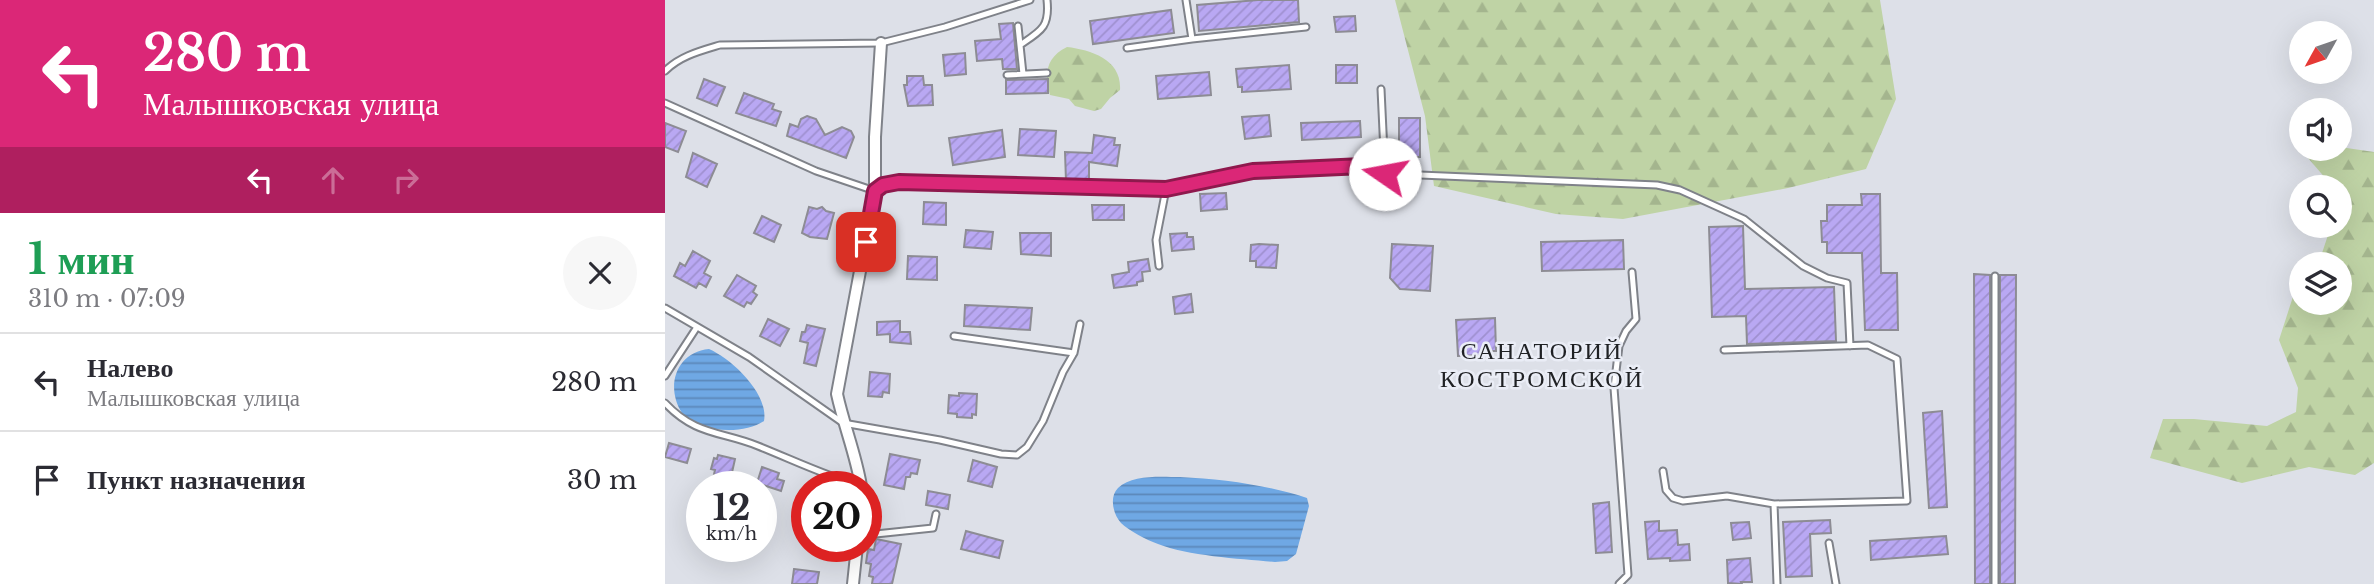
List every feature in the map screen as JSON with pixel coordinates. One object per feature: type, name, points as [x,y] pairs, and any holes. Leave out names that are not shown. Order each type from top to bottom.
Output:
[{"type":"street","points":[[859,471],[843,423],[837,394],[875,191],[875,137],[881,43]]},
{"type":"street","points":[[853,584],[855,562]]},
{"type":"lane","points":[[665,71],[695,52],[720,45],[881,43],[945,27],[1030,0]]},
{"type":"lane","points":[[1020,46],[1045,26],[1049,17],[1047,0]]},
{"type":"lane","points":[[1186,0],[1192,38]]},
{"type":"lane","points":[[1019,26],[1023,74]]},
{"type":"lane","points":[[1127,48],[1192,38],[1306,27]]},
{"type":"lane","points":[[1007,75],[1047,73]]},
{"type":"lane","points":[[1381,89],[1385,174]]},
{"type":"lane","points":[[665,103],[816,172],[875,191],[883,185],[899,182],[1166,189],[1253,171],[1363,166],[1373,173],[1385,174],[1645,184],[1680,190],[1744,219],[1803,266],[1827,278],[1847,283],[1850,346]]},
{"type":"lane","points":[[1159,266],[1156,240],[1166,189]]},
{"type":"lane","points":[[1619,584],[1628,575],[1614,388],[1619,346],[1636,319],[1632,272]]},
{"type":"lane","points":[[1995,276],[1995,584]]},
{"type":"lane","points":[[665,308],[749,358],[843,423],[1017,455],[1027,447],[1043,421],[1062,372],[1074,353],[1080,324]]},
{"type":"lane","points":[[665,376],[697,327]]},
{"type":"lane","points":[[954,336],[1074,353]]},
{"type":"lane","points":[[1663,471],[1665,491],[1673,498],[1683,501],[1727,496],[1774,504],[1907,501],[1897,359],[1868,345],[1724,350]]},
{"type":"lane","points":[[665,403],[686,422],[720,436],[754,444],[823,471]]},
{"type":"lane","points":[[1774,504],[1777,584]]},
{"type":"lane","points":[[882,533],[933,528],[936,514]]},
{"type":"lane","points":[[1829,542],[1836,584]]},
{"type":"green space","points":[[1395,0],[1880,0],[1896,99],[1866,169],[1788,188],[1623,219],[1556,214],[1434,186],[1425,116]]},
{"type":"green space","points":[[1067,47],[1104,58],[1116,71],[1120,90],[1101,109],[1094,111],[1075,106],[1069,99],[1050,95],[1048,67],[1055,56]]},
{"type":"green space","points":[[2352,149],[2374,152],[2374,463],[2355,475],[2309,467],[2242,483],[2150,458],[2163,419],[2267,426],[2296,412],[2298,388],[2279,340],[2289,309],[2289,315],[2352,315],[2352,252],[2322,252],[2327,238],[2352,238],[2352,175],[2323,175],[2311,161],[2352,161]]},
{"type":"water","points":[[709,349],[738,369],[755,389],[761,400],[764,421],[745,428],[721,430],[699,425],[682,413],[674,392],[677,372],[688,357]]},
{"type":"water","points":[[1147,477],[1245,483],[1307,498],[1309,506],[1296,554],[1287,561],[1275,562],[1184,551],[1144,538],[1118,519],[1113,505],[1118,488],[1131,480]]},
{"type":"building","points":[[1298,0],[1299,22],[1199,31],[1197,5]]},
{"type":"building","points":[[1171,10],[1174,33],[1093,44],[1090,21]]},
{"type":"building","points":[[1355,16],[1356,31],[1336,32],[1334,17]]},
{"type":"building","points":[[1013,23],[1017,69],[1003,69],[1002,59],[977,61],[975,41],[1001,39],[999,24]]},
{"type":"building","points":[[965,53],[966,74],[945,76],[943,55]]},
{"type":"building","points":[[1289,65],[1291,89],[1242,92],[1242,87],[1238,87],[1236,69]]},
{"type":"building","points":[[1336,65],[1357,65],[1357,83],[1336,83]]},
{"type":"building","points":[[1209,72],[1211,95],[1158,99],[1156,76]]},
{"type":"building","points":[[907,76],[923,76],[924,85],[932,85],[933,105],[908,106],[904,85],[907,85]]},
{"type":"building","points":[[704,79],[725,87],[717,106],[697,98]]},
{"type":"building","points":[[1048,79],[1048,93],[1006,94],[1006,80]]},
{"type":"building","points":[[744,93],[774,104],[772,109],[781,112],[776,126],[736,113]]},
{"type":"building","points":[[1269,115],[1271,136],[1245,139],[1242,117]]},
{"type":"building","points":[[807,116],[816,119],[825,135],[842,127],[851,131],[854,137],[846,158],[787,136],[790,124],[798,127],[801,119]]},
{"type":"building","points":[[1399,118],[1420,118],[1420,157],[1399,157]]},
{"type":"building","points":[[1360,121],[1361,137],[1302,140],[1301,123]]},
{"type":"building","points":[[665,123],[686,131],[678,152],[665,147]]},
{"type":"building","points":[[1020,129],[1056,131],[1054,157],[1018,155]]},
{"type":"building","points":[[1002,130],[1005,157],[953,165],[949,138]]},
{"type":"building","points":[[1094,135],[1115,138],[1114,145],[1120,145],[1117,166],[1089,162],[1089,182],[1066,181],[1065,152],[1092,153]]},
{"type":"building","points":[[693,153],[717,164],[707,187],[686,177]]},
{"type":"building","points":[[1226,193],[1227,209],[1201,211],[1200,194]]},
{"type":"building","points":[[1861,194],[1880,194],[1881,273],[1897,273],[1898,330],[1865,330],[1862,253],[1827,253],[1827,242],[1822,242],[1821,221],[1827,221],[1827,205],[1862,205]]},
{"type":"building","points":[[924,202],[946,203],[946,225],[923,224]]},
{"type":"building","points":[[1092,205],[1124,205],[1124,220],[1093,220]]},
{"type":"building","points":[[809,207],[822,207],[834,213],[827,239],[802,233]]},
{"type":"building","points":[[762,216],[781,225],[774,242],[754,233]]},
{"type":"building","points":[[1743,226],[1745,289],[1834,287],[1836,341],[1747,344],[1746,316],[1712,317],[1709,227]]},
{"type":"building","points":[[966,230],[993,232],[991,249],[964,247]]},
{"type":"building","points":[[1020,233],[1051,233],[1051,256],[1021,254]]},
{"type":"building","points":[[1187,233],[1187,237],[1193,237],[1194,249],[1172,251],[1170,234]]},
{"type":"building","points":[[1623,240],[1624,269],[1542,271],[1541,242]]},
{"type":"building","points":[[1392,244],[1433,246],[1430,291],[1400,289],[1390,278]]},
{"type":"building","points":[[1251,245],[1278,245],[1276,268],[1256,267],[1256,261],[1250,261]]},
{"type":"building","points":[[693,251],[710,261],[704,273],[711,277],[706,287],[699,283],[696,288],[674,276],[680,263],[685,266]]},
{"type":"building","points":[[908,256],[937,257],[937,280],[907,279]]},
{"type":"building","points":[[1148,259],[1150,271],[1142,272],[1143,281],[1137,282],[1137,285],[1114,288],[1112,275],[1129,272],[1128,262]]},
{"type":"building","points":[[1974,274],[1990,275],[1990,584],[1975,584]]},
{"type":"building","points":[[737,275],[756,286],[753,292],[757,295],[751,304],[747,302],[744,307],[724,296]]},
{"type":"building","points":[[2000,275],[2016,275],[2015,584],[2000,584]]},
{"type":"building","points":[[1191,294],[1193,312],[1175,314],[1173,297]]},
{"type":"building","points":[[965,305],[1032,308],[1030,330],[964,326]]},
{"type":"building","points":[[1495,318],[1496,351],[1483,351],[1483,355],[1458,356],[1456,320]]},
{"type":"building","points":[[768,319],[789,329],[780,346],[760,336]]},
{"type":"building","points":[[900,321],[900,332],[910,332],[911,344],[890,342],[890,334],[877,335],[877,322]]},
{"type":"building","points":[[807,325],[825,329],[816,366],[804,363],[808,343],[800,341]]},
{"type":"building","points":[[870,372],[890,374],[889,393],[883,392],[882,397],[868,396]]},
{"type":"building","points":[[959,393],[977,394],[976,415],[972,414],[972,418],[948,413],[949,395],[959,396]]},
{"type":"building","points":[[1942,411],[1947,507],[1929,508],[1923,413]]},
{"type":"building","points":[[669,443],[691,449],[687,463],[665,457]]},
{"type":"building","points":[[890,454],[920,460],[917,474],[911,473],[910,477],[906,477],[904,489],[884,485]]},
{"type":"building","points":[[718,455],[735,459],[732,471],[711,469],[714,458],[717,459]]},
{"type":"building","points":[[973,460],[997,467],[992,487],[968,481]]},
{"type":"building","points":[[777,479],[784,481],[781,491],[777,490]]},
{"type":"building","points":[[928,491],[950,495],[948,509],[926,505]]},
{"type":"building","points":[[1609,502],[1612,552],[1596,553],[1593,504]]},
{"type":"building","points":[[1830,520],[1831,533],[1810,534],[1812,576],[1786,577],[1783,522]]},
{"type":"building","points":[[1659,521],[1659,531],[1677,530],[1678,545],[1689,544],[1690,560],[1648,559],[1645,522]]},
{"type":"building","points":[[1749,522],[1751,538],[1733,540],[1731,523]]},
{"type":"building","points":[[966,531],[1003,541],[999,558],[961,549]]},
{"type":"building","points":[[1946,536],[1948,554],[1871,560],[1870,541]]},
{"type":"building","points":[[882,540],[901,544],[892,584],[872,584],[873,577],[869,576],[871,564],[866,563],[882,562]]},
{"type":"building","points":[[1750,558],[1752,582],[1728,583],[1727,560]]},
{"type":"building","points":[[794,569],[819,572],[817,584],[792,584]]},
{"type":"district","name":"САНАТОРИЙ КОСТРОМСКОЙ","points":[[1542,365]]},
{"type":"route","points":[[866,242],[875,191],[883,185],[899,182],[1166,189],[1253,171],[1363,166],[1373,173],[1385,174]]}]
